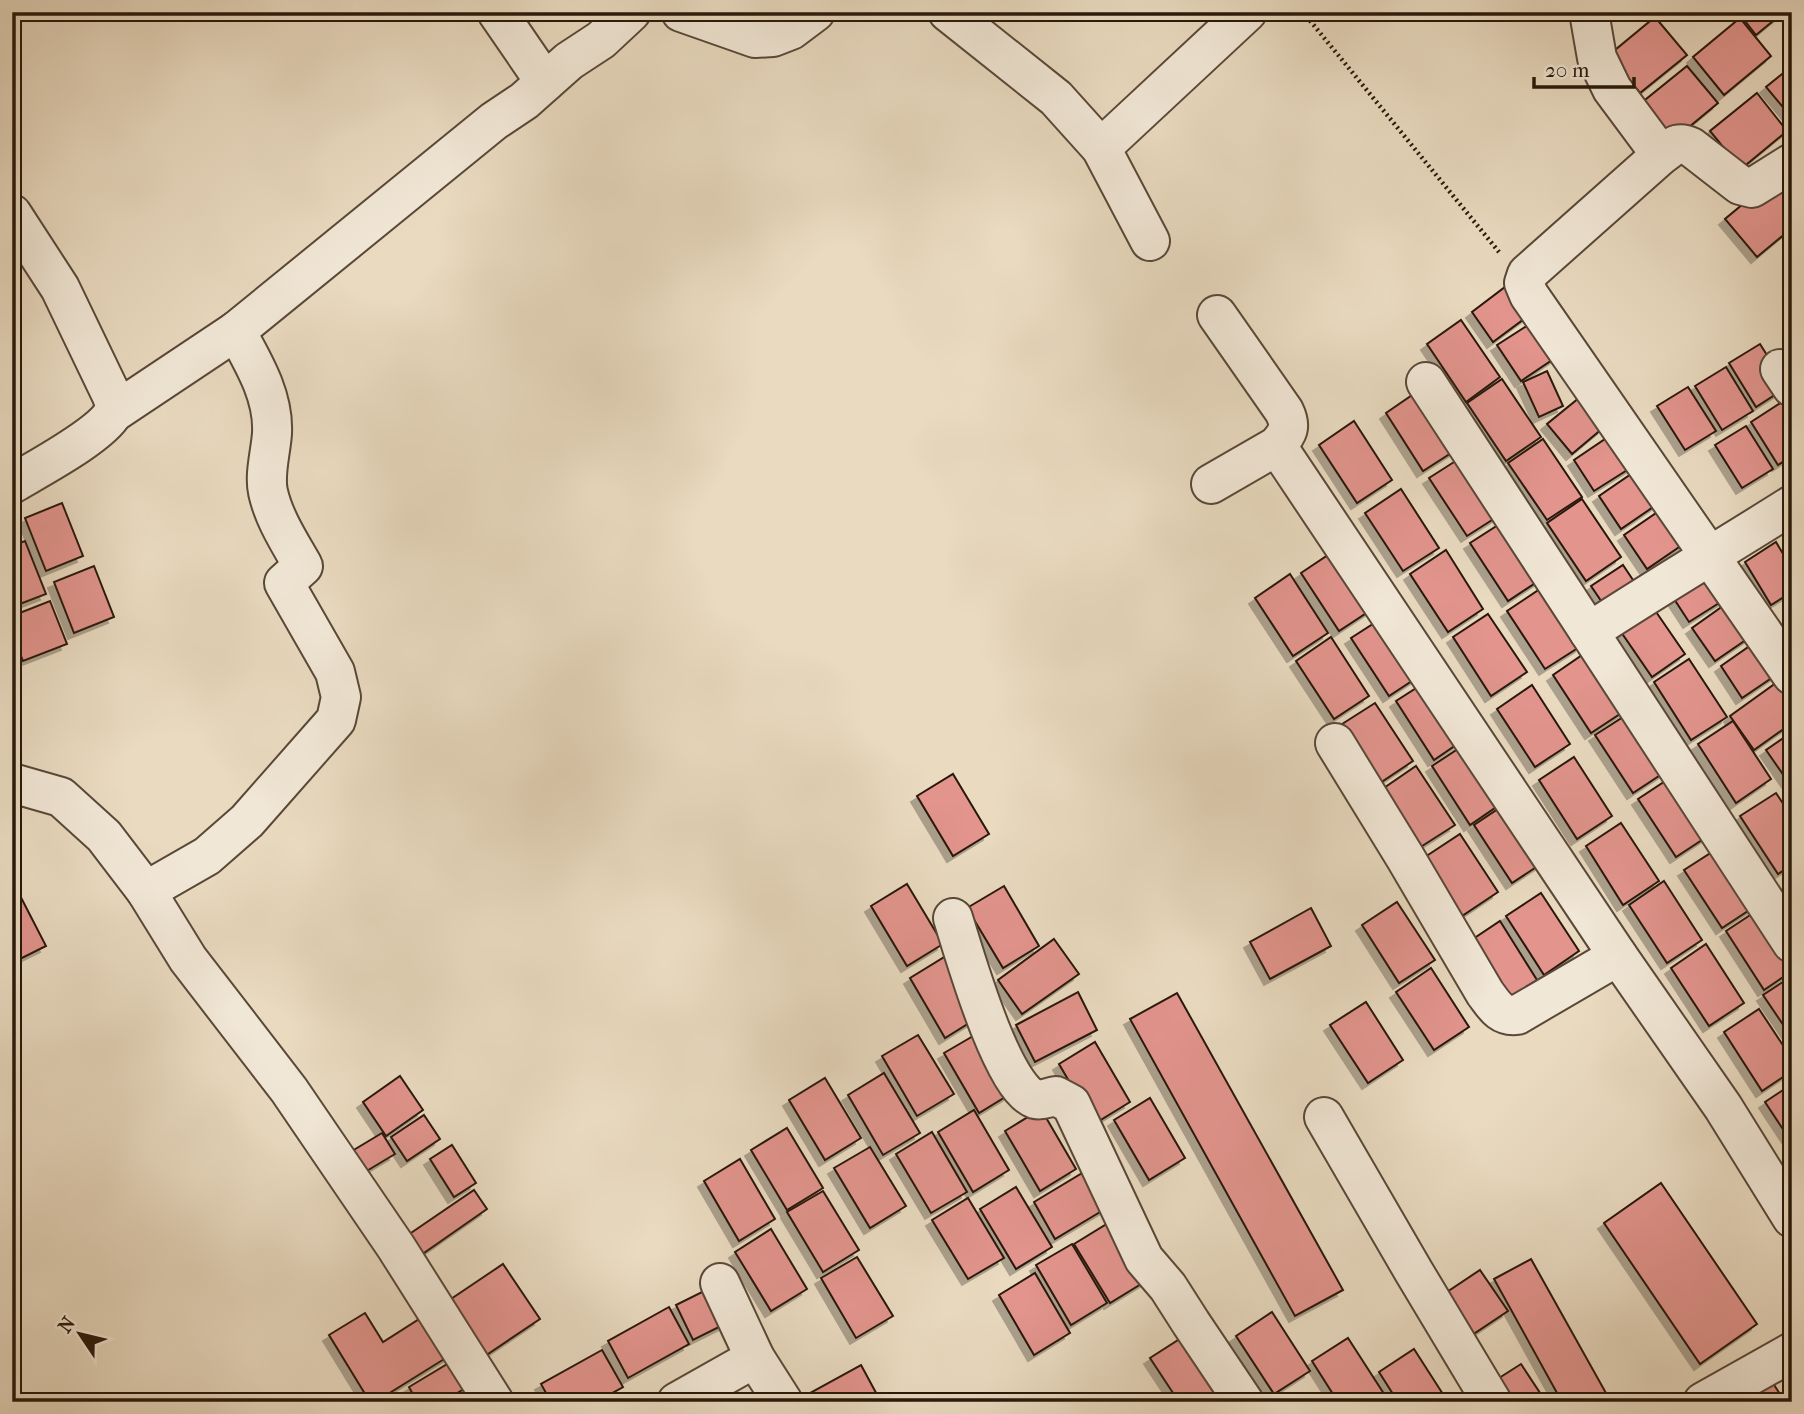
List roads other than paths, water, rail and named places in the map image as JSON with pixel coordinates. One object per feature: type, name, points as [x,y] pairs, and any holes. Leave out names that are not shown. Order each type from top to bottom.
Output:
[{"type":"street","points":[[497,12],[545,82]]},
{"type":"street","points":[[113,413],[236,331],[484,129],[524,101],[569,61],[601,40],[631,12]]},
{"type":"street","points":[[681,12],[755,38],[773,37],[791,30],[815,12]]},
{"type":"street","points":[[948,12],[1056,99],[1101,148],[1150,241]]},
{"type":"street","points":[[1101,148],[1247,12]]},
{"type":"street","points":[[1589,12],[1597,58],[1612,89],[1661,155]]},
{"type":"street","points":[[1792,163],[1752,188],[1740,185],[1691,147],[1678,143],[1527,274],[1524,282],[1529,295],[1792,676]]},
{"type":"street","points":[[12,214],[60,288],[115,404],[110,418],[91,435],[12,484]]},
{"type":"street","points":[[1211,484],[1277,446],[1288,429],[1289,421],[1217,315]]},
{"type":"street","points":[[146,891],[206,856],[247,821],[336,720],[341,697],[335,672],[284,583],[303,566],[278,519],[268,491],[272,430],[268,398],[258,370],[236,331]]},
{"type":"street","points":[[1426,382],[1792,943]]},
{"type":"street","points":[[1277,446],[1618,956],[1723,1107],[1792,1218]]},
{"type":"street","points":[[1589,632],[1792,505]]},
{"type":"street","points":[[1335,743],[1485,993],[1500,1012],[1517,1015],[1618,956]]},
{"type":"street","points":[[12,783],[61,797],[104,836],[146,891],[188,959],[289,1090],[396,1247],[494,1402]]},
{"type":"street","points":[[953,918],[995,1042],[1013,1078],[1023,1091],[1034,1098],[1056,1096],[1071,1104],[1144,1259],[1168,1287],[1244,1402]]},
{"type":"street","points":[[1324,1117],[1492,1402]]},
{"type":"street","points":[[720,1283],[755,1358],[783,1402]]},
{"type":"street","points":[[1703,1402],[1792,1352]]},
{"type":"street","points":[[677,1402],[755,1358]]}]
